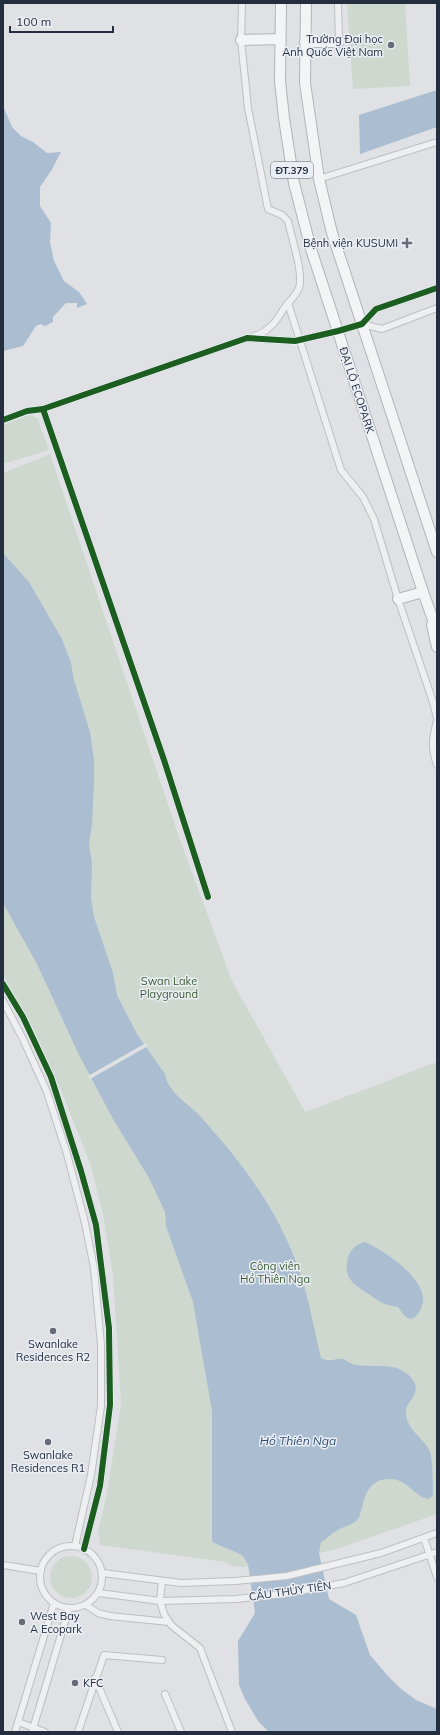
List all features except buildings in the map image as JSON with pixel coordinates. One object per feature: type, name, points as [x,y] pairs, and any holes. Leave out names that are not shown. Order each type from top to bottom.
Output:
[{"type":"highway","name":"ĐẠI LỘ ECOPARK","points":[[281,3],[279,39],[280,81],[294,183],[311,249],[429,612],[437,631]]},
{"type":"highway","name":"ĐT.379","points":[[306,3],[305,83],[319,179],[332,233],[437,552]]},
{"type":"highway","points":[[241,40],[279,39]]},
{"type":"highway","points":[[305,42],[339,42]]},
{"type":"highway","points":[[398,599],[423,592]]},
{"type":"highway","points":[[429,612],[437,647]]},
{"type":"street","points":[[3,420],[27,411],[43,409],[259,335],[269,329],[277,320],[299,287],[301,277],[288,221],[282,215],[268,209],[248,108],[241,40],[242,3]]},
{"type":"street","points":[[338,3],[339,42]]},
{"type":"street","points":[[319,179],[437,142]]},
{"type":"street","points":[[362,324],[376,309],[437,288]]},
{"type":"street","points":[[288,303],[341,470],[363,497],[374,519],[398,599],[433,702],[437,720],[432,740],[433,755],[437,766]]},
{"type":"street","points":[[247,338],[300,341],[362,324],[382,329],[437,308]]},
{"type":"street","points":[[43,409],[164,760],[208,897]]},
{"type":"street","points":[[3,984],[23,1017],[51,1077],[96,1225],[107,1313],[110,1405],[100,1486],[84,1549]]},
{"type":"street","points":[[3,1001],[44,1083],[64,1140],[85,1223],[94,1268],[101,1345],[101,1406],[91,1475],[75,1546]]},
{"type":"street","points":[[49,1098],[57,1096]]},
{"type":"street","points":[[98,1314],[107,1313]]},
{"type":"street","points":[[96,1441],[105,1442]]},
{"type":"street","name":"CẦU THỦY TIÊN","points":[[103,1573],[181,1582],[235,1581],[287,1576],[381,1553],[437,1533]]},
{"type":"street","points":[[424,1538],[437,1577]]},
{"type":"street","points":[[75,1546],[84,1549],[93,1554],[103,1573],[103,1583],[99,1593],[86,1605],[73,1609],[54,1603],[46,1596],[41,1587],[41,1571],[47,1557],[55,1550],[65,1547],[75,1546]]},
{"type":"street","name":"CẦU THỦY TIÊN","points":[[99,1593],[160,1601],[236,1599],[283,1594],[344,1583],[437,1552]]},
{"type":"street","points":[[3,1565],[41,1571]]},
{"type":"street","points":[[162,1581],[160,1601],[169,1622],[184,1637],[200,1648],[232,1732]]},
{"type":"street","points":[[16,1732],[54,1603]]},
{"type":"street","points":[[86,1605],[98,1613],[110,1616],[169,1622]]},
{"type":"street","points":[[32,1730],[69,1608]]},
{"type":"street","points":[[78,1732],[104,1655],[162,1660]]},
{"type":"street","points":[[95,1678],[118,1732]]},
{"type":"street","points":[[165,1694],[180,1732]]},
{"type":"street","points":[[18,1722],[32,1730],[45,1732]]},
{"type":"green space","points":[[347,3],[405,3],[410,86],[353,89]]},
{"type":"green space","points":[[30,415],[37,418],[49,450],[3,464],[3,425]]},
{"type":"green space","name":"Công viên Hồ Thiên Nga","points":[[50,454],[180,840],[232,981],[305,1112],[437,1062],[437,1514],[334,1550],[242,1567],[232,1566],[226,1562],[100,1545],[98,1531],[107,1493],[121,1404],[113,1275],[103,1214],[90,1163],[58,1083],[35,1033],[3,975],[3,473]]},
{"type":"green space","points":[[71,1556],[86,1562],[92,1577],[86,1592],[71,1598],[56,1592],[50,1577],[56,1562]]},
{"type":"water","points":[[437,90],[437,127],[360,154],[359,115]]},
{"type":"water","points":[[3,106],[12,127],[21,136],[33,142],[47,153],[61,152],[51,171],[40,187],[40,206],[51,223],[50,242],[54,261],[64,281],[79,292],[87,304],[77,308],[77,303],[66,303],[53,317],[53,322],[45,326],[41,324],[36,326],[23,346],[3,351]]},
{"type":"water","name":"Hồ Thiên Nga","points":[[3,553],[29,582],[62,639],[71,663],[74,680],[90,732],[94,759],[92,825],[89,843],[92,863],[91,898],[94,917],[113,973],[117,995],[137,1034],[165,1074],[170,1087],[201,1117],[221,1140],[256,1185],[276,1218],[292,1252],[303,1281],[321,1358],[330,1360],[344,1359],[349,1363],[362,1366],[393,1367],[406,1373],[415,1383],[415,1391],[407,1406],[406,1414],[409,1425],[428,1447],[430,1452],[433,1495],[429,1499],[424,1498],[397,1480],[385,1479],[375,1483],[365,1496],[360,1515],[357,1520],[336,1531],[321,1542],[319,1553],[329,1599],[356,1615],[370,1655],[387,1675],[400,1688],[416,1700],[437,1709],[437,1732],[269,1732],[258,1721],[245,1699],[239,1685],[238,1641],[255,1613],[248,1564],[242,1555],[212,1542],[212,1411],[193,1302],[166,1226],[165,1212],[149,1178],[113,1119],[79,1055],[37,964],[3,903]]},
{"type":"water","points":[[365,1242],[381,1250],[412,1275],[421,1290],[423,1298],[420,1310],[413,1318],[409,1319],[406,1317],[398,1307],[378,1301],[357,1287],[350,1280],[347,1265],[350,1252],[354,1247]]},
{"type":"pier","points":[[146,1043],[148,1046],[90,1079],[88,1076]]},
{"type":"cycle path","points":[[3,420],[27,411],[43,409],[247,338],[295,341],[362,324],[376,309],[437,288]]},
{"type":"cycle path","points":[[43,409],[164,760],[208,897]]},
{"type":"cycle path","points":[[3,984],[23,1017],[51,1077],[81,1171],[96,1225],[109,1328],[110,1405],[100,1486],[84,1549]]},
{"type":"place","name":"Trường Đại học Anh Quốc Việt Nam","points":[[391,45]]},
{"type":"place","name":"Bệnh viện KUSUMI","points":[[407,243]]},
{"type":"place","name":"Swanlake Residences R2","points":[[53,1331]]},
{"type":"place","name":"Swanlake Residences R1","points":[[48,1442]]},
{"type":"place","name":"West Bay A Ecopark","points":[[22,1622]]},
{"type":"place","name":"KFC","points":[[75,1683]]},
{"type":"park label","name":"Swan Lake Playground","points":[[169,987]]}]
